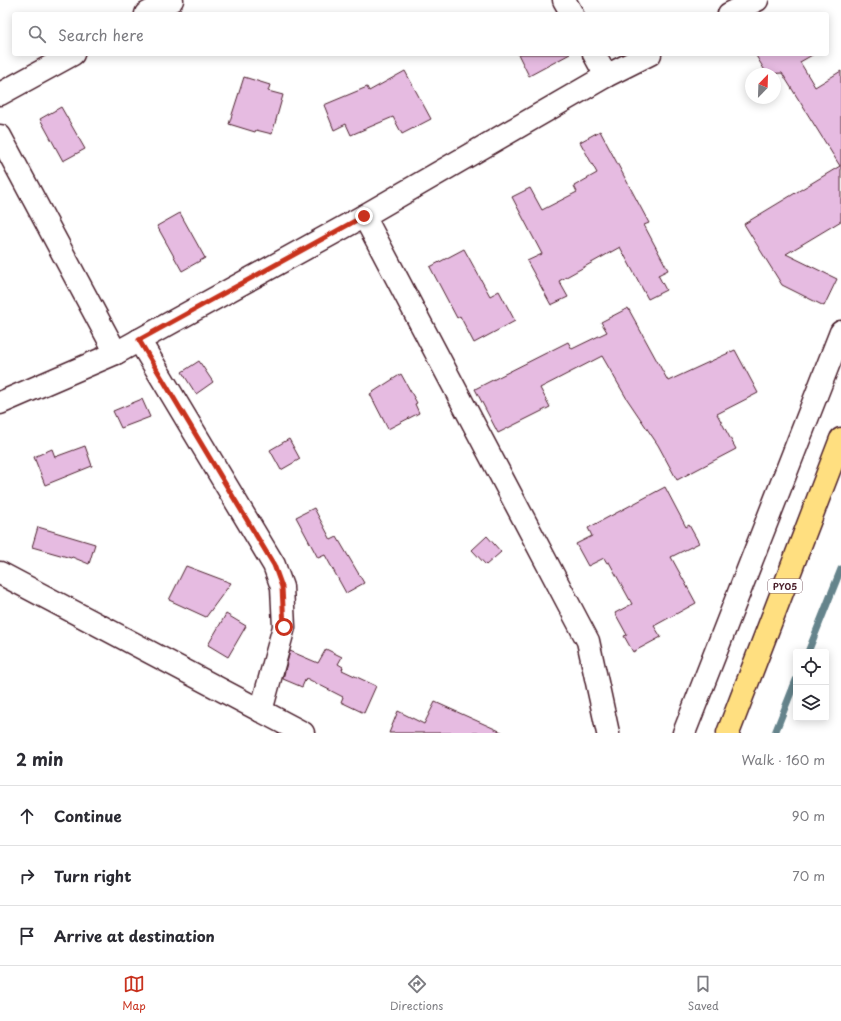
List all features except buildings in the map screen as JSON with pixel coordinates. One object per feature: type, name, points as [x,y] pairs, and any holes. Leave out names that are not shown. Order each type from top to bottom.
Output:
[{"type":"highway","name":"PY05","points":[[728,733],[841,439]]},
{"type":"street","points":[[150,12],[172,0]]},
{"type":"street","points":[[564,0],[571,12]]},
{"type":"street","points":[[733,12],[757,0]]},
{"type":"street","points":[[0,94],[69,56]]},
{"type":"street","points":[[595,56],[606,76]]},
{"type":"street","points":[[0,403],[116,353],[364,216],[606,76],[646,56]]},
{"type":"street","points":[[0,136],[116,353]]},
{"type":"street","points":[[364,216],[588,641],[608,733]]},
{"type":"street","points":[[684,733],[841,332]]},
{"type":"street","points":[[139,340],[274,565],[282,587],[284,627],[261,711]]},
{"type":"street","points":[[0,573],[303,733]]},
{"type":"waterway","points":[[809,649],[841,569]]},
{"type":"waterway","points":[[775,733],[794,685]]},
{"type":"route","points":[[284,627],[282,587],[274,565],[139,340],[364,216]]}]
